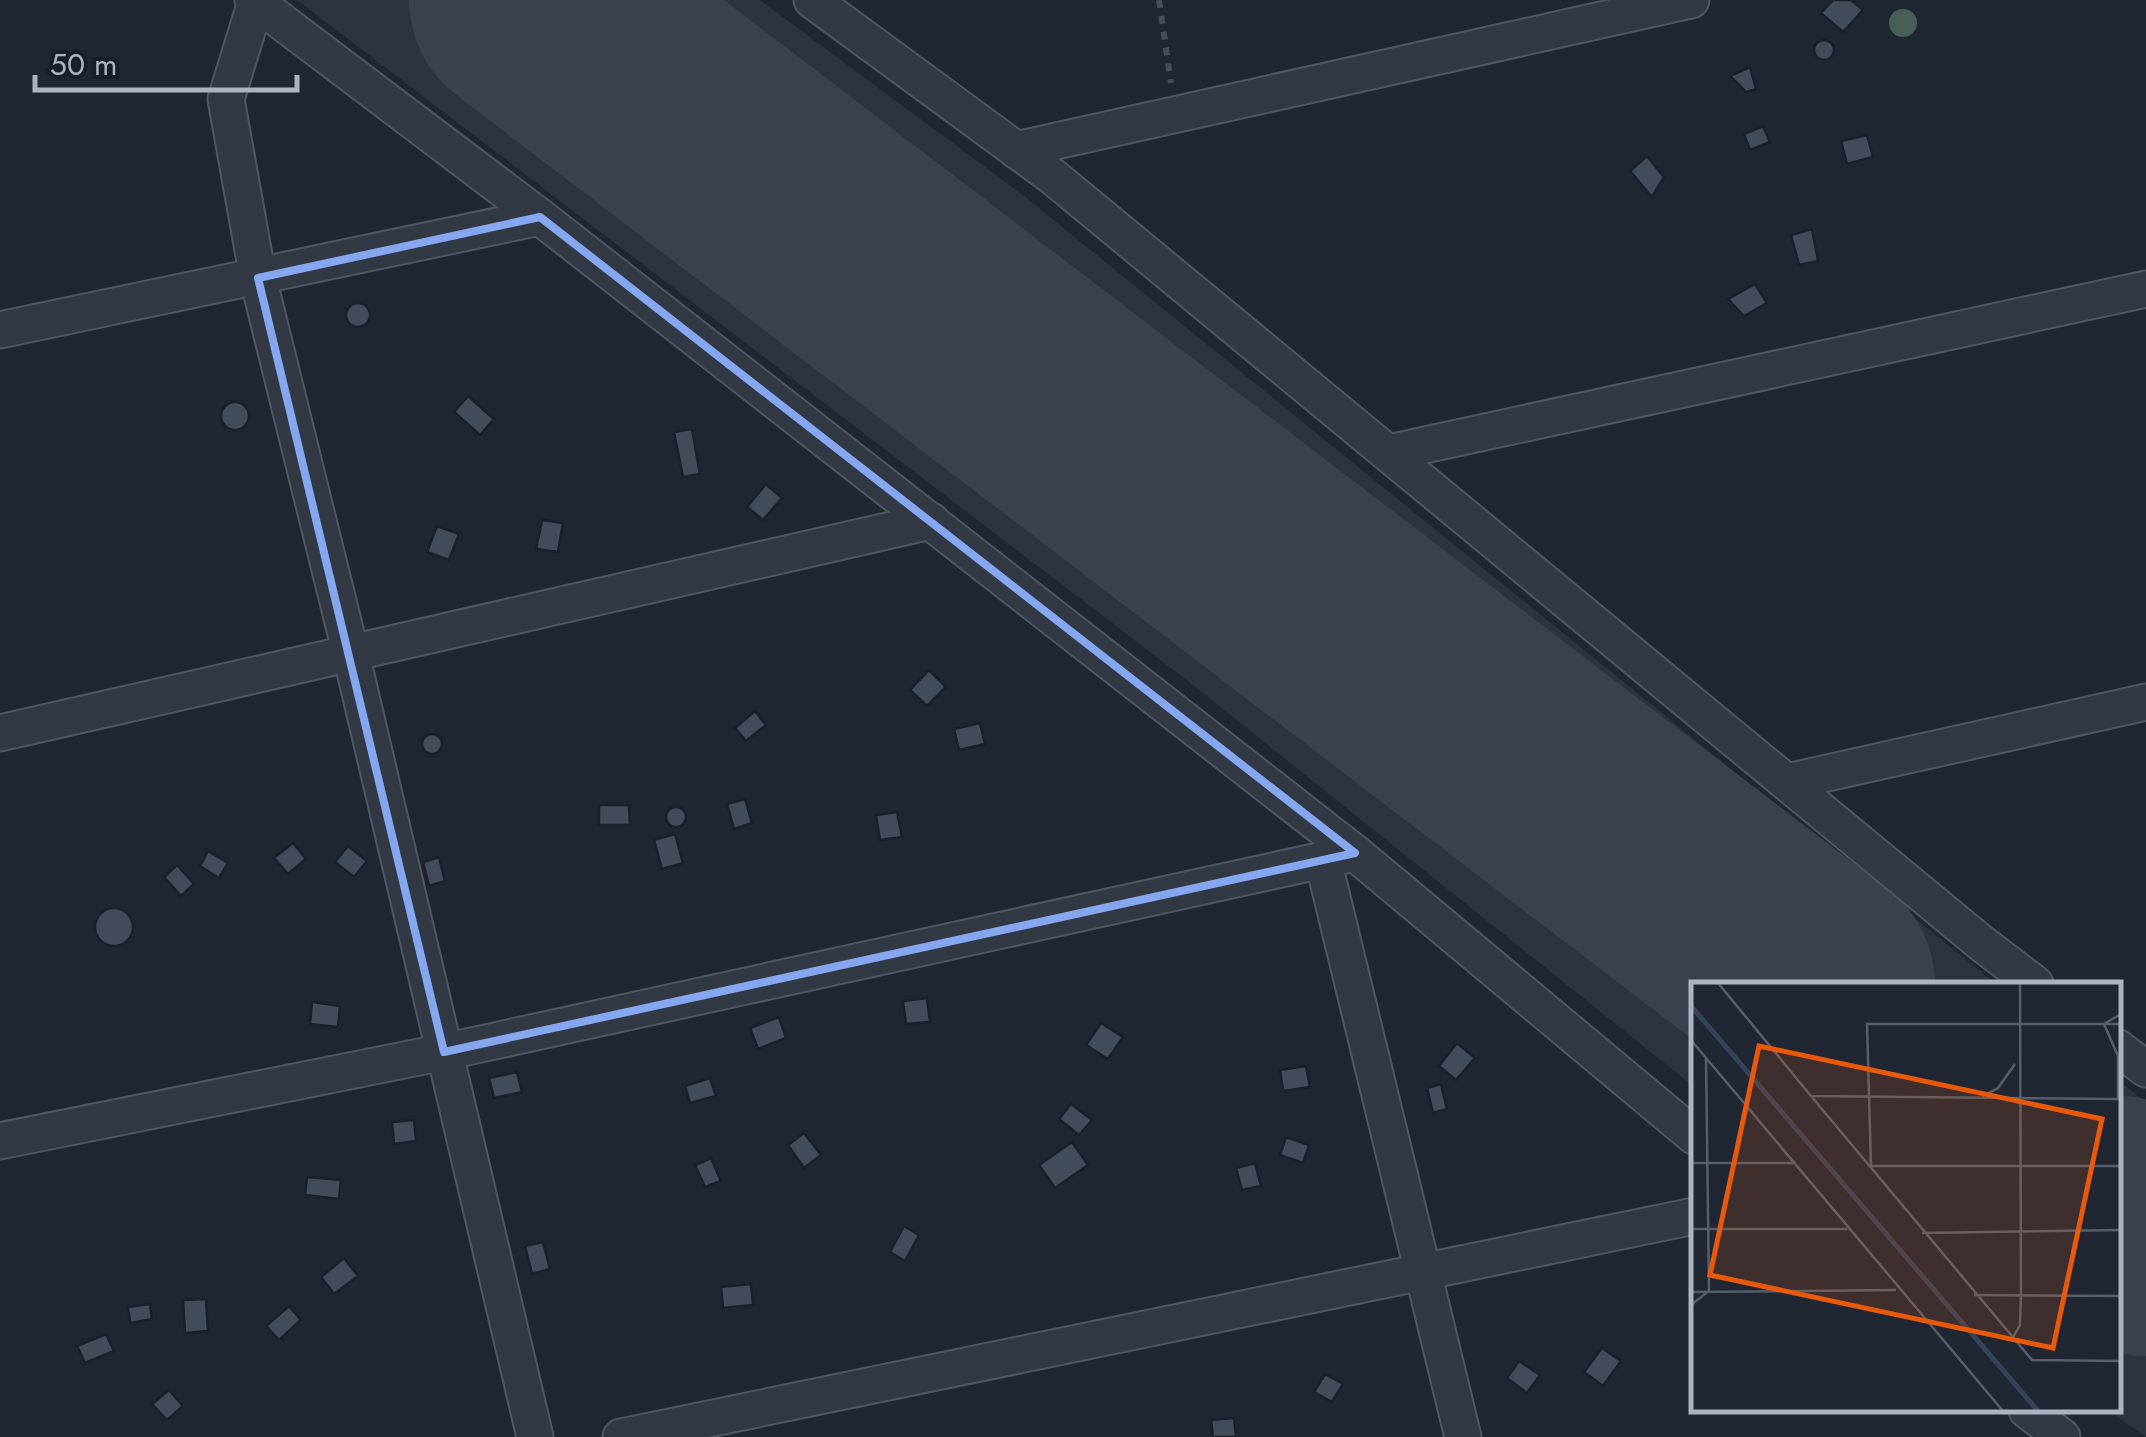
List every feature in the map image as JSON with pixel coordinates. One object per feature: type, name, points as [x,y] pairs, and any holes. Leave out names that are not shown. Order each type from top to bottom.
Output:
[{"type":"street","points":[[812,0],[1052,176],[2033,982]]},
{"type":"street","points":[[1016,150],[1691,0]]},
{"type":"street","points":[[535,1437],[352,654],[258,278],[226,99],[254,1],[540,217],[931,522],[1339,857],[1691,1134]]},
{"type":"street","points":[[0,330],[540,217]]},
{"type":"street","points":[[1388,454],[2146,289]]},
{"type":"street","points":[[0,734],[931,522]]},
{"type":"street","points":[[1787,782],[2146,702]]},
{"type":"street","points":[[0,1141],[444,1052],[1339,857]]},
{"type":"street","points":[[1339,857],[1422,1272],[1463,1437]]},
{"type":"street","points":[[2121,1050],[2146,1069]]},
{"type":"street","points":[[621,1437],[1691,1217]]},
{"type":"street","points":[[724,1437],[761,1408]]},
{"type":"street","points":[[2030,1412],[2062,1437]]},
{"type":"path","points":[[1159,0],[1175,114]]},
{"type":"highlighted area","points":[[540,217],[1355,853],[444,1052],[258,278]]},
{"type":"shaded area","points":[[297,0],[760,0],[1024,196],[1994,982],[1691,982],[1691,1084],[1188,681]]},
{"type":"shaded area","points":[[2121,1083],[2146,1102],[2146,1437],[2110,1412],[2121,1412]]},
{"type":"building","points":[[1833,0],[1851,0],[1863,10],[1843,32],[1821,13]]},
{"type":"building","points":[[1824,40],[1834,50],[1824,60],[1814,50]]},
{"type":"building","points":[[1750,67],[1756,89],[1746,92],[1730,76]]},
{"type":"building","points":[[1763,126],[1770,142],[1750,150],[1744,134]]},
{"type":"building","points":[[1867,135],[1873,157],[1847,164],[1841,141]]},
{"type":"building","points":[[1647,156],[1664,177],[1652,197],[1630,171]]},
{"type":"building","points":[[1812,229],[1818,261],[1799,265],[1791,235]]},
{"type":"building","points":[[1755,284],[1767,303],[1744,316],[1728,299]]},
{"type":"building","points":[[358,303],[370,315],[358,327],[346,315]]},
{"type":"building","points":[[468,396],[494,419],[480,435],[454,412]]},
{"type":"building","points":[[235,402],[245,406],[249,416],[245,426],[235,430],[225,426],[221,416],[225,406]]},
{"type":"building","points":[[692,429],[700,474],[683,477],[674,432]]},
{"type":"building","points":[[766,484],[782,498],[763,520],[747,507]]},
{"type":"building","points":[[542,520],[563,523],[558,552],[536,549]]},
{"type":"building","points":[[437,526],[459,534],[449,560],[427,552]]},
{"type":"building","points":[[929,670],[946,687],[927,706],[910,690]]},
{"type":"building","points":[[755,711],[766,725],[746,741],[735,728]]},
{"type":"building","points":[[980,723],[985,744],[959,750],[954,729]]},
{"type":"building","points":[[432,734],[442,744],[432,754],[422,744]]},
{"type":"building","points":[[745,799],[752,823],[734,829],[727,804]]},
{"type":"building","points":[[599,805],[629,805],[630,825],[599,825]]},
{"type":"building","points":[[676,807],[686,817],[676,827],[666,817]]},
{"type":"building","points":[[897,812],[902,837],[880,840],[876,815]]},
{"type":"building","points":[[675,834],[683,863],[662,869],[654,840]]},
{"type":"building","points":[[293,843],[306,859],[288,874],[274,858]]},
{"type":"building","points":[[348,846],[367,861],[354,877],[335,862]]},
{"type":"building","points":[[208,851],[228,863],[219,878],[200,866]]},
{"type":"building","points":[[439,857],[445,881],[429,886],[423,862]]},
{"type":"building","points":[[177,865],[194,884],[181,896],[164,877]]},
{"type":"building","points":[[114,908],[127,914],[133,927],[127,940],[114,946],[101,940],[95,927],[101,914]]},
{"type":"building","points":[[927,998],[930,1022],[906,1024],[903,1001]]},
{"type":"building","points":[[312,1002],[340,1006],[338,1027],[310,1024]]},
{"type":"building","points":[[779,1017],[786,1038],[758,1049],[750,1028]]},
{"type":"building","points":[[1101,1023],[1123,1037],[1108,1059],[1086,1045]]},
{"type":"building","points":[[1457,1043],[1475,1058],[1456,1080],[1439,1066]]},
{"type":"building","points":[[1306,1066],[1310,1087],[1283,1091],[1280,1070]]},
{"type":"building","points":[[517,1072],[522,1092],[494,1098],[489,1078]]},
{"type":"building","points":[[710,1078],[716,1096],[690,1103],[685,1086]]},
{"type":"building","points":[[1441,1084],[1447,1109],[1433,1113],[1427,1088]]},
{"type":"building","points":[[1071,1104],[1092,1120],[1079,1135],[1059,1119]]},
{"type":"building","points":[[414,1120],[416,1141],[394,1144],[392,1122]]},
{"type":"building","points":[[804,1133],[821,1155],[804,1168],[788,1145]]},
{"type":"building","points":[[1286,1137],[1309,1145],[1303,1163],[1280,1155]]},
{"type":"building","points":[[1072,1142],[1088,1165],[1055,1188],[1039,1165]]},
{"type":"building","points":[[711,1158],[721,1181],[705,1187],[695,1165]]},
{"type":"building","points":[[1255,1163],[1261,1186],[1242,1190],[1236,1168]]},
{"type":"building","points":[[307,1177],[341,1180],[339,1199],[305,1195]]},
{"type":"building","points":[[904,1226],[919,1235],[905,1261],[890,1252]]},
{"type":"building","points":[[543,1242],[550,1269],[532,1274],[525,1246]]},
{"type":"building","points":[[344,1258],[358,1276],[334,1294],[321,1277]]},
{"type":"building","points":[[751,1284],[753,1305],[723,1308],[721,1287]]},
{"type":"building","points":[[206,1299],[208,1331],[185,1333],[183,1300]]},
{"type":"building","points":[[150,1304],[152,1319],[130,1323],[128,1307]]},
{"type":"building","points":[[289,1306],[301,1320],[279,1340],[266,1326]]},
{"type":"building","points":[[106,1334],[114,1351],[85,1363],[77,1346]]},
{"type":"building","points":[[1602,1348],[1621,1361],[1603,1386],[1584,1372]]},
{"type":"building","points":[[1519,1361],[1540,1375],[1527,1393],[1507,1378]]},
{"type":"building","points":[[1325,1374],[1343,1384],[1332,1402],[1314,1392]]},
{"type":"building","points":[[169,1390],[183,1406],[167,1420],[152,1404]]},
{"type":"building","points":[[1234,1418],[1236,1437],[1213,1437],[1211,1420]]},
{"type":"runway","points":[[528,0],[1813,982]]},
{"type":"runway","points":[[2121,1217],[2146,1237]]}]
